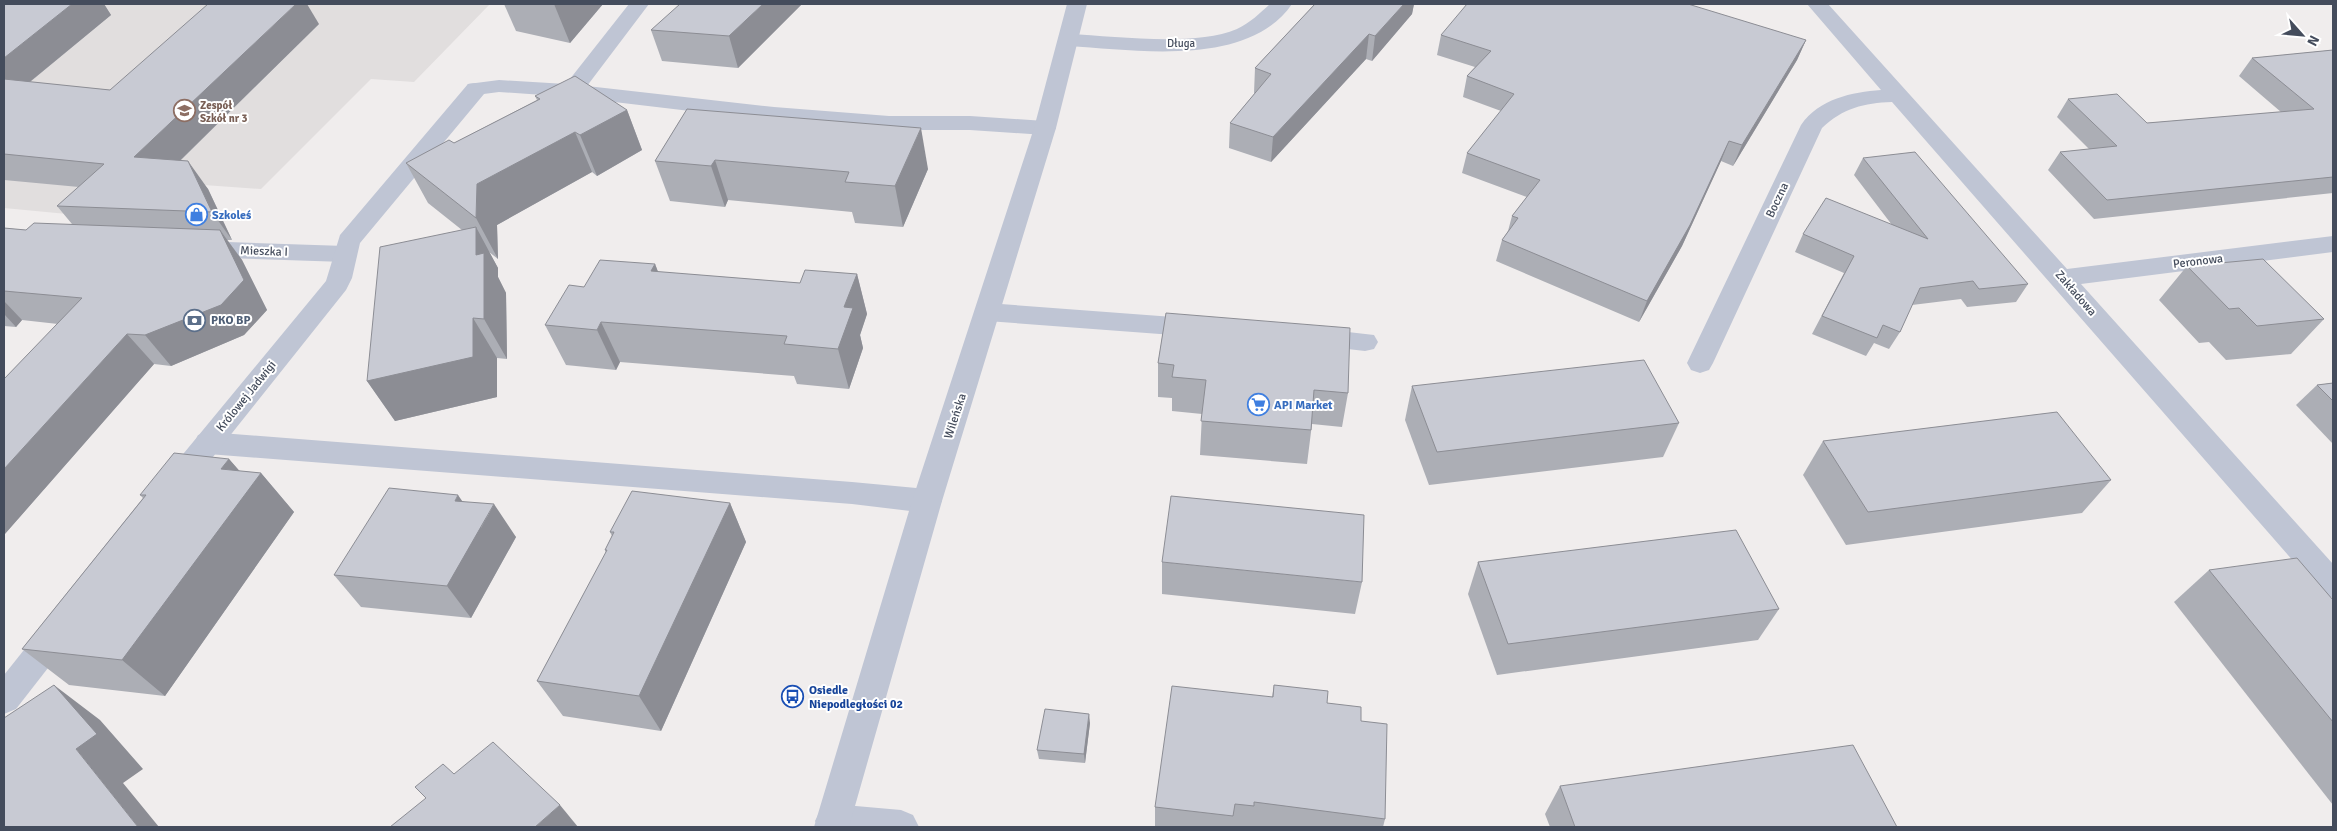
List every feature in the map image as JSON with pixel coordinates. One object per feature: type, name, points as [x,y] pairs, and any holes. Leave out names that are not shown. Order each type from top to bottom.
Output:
[{"type":"street","points":[[572,91],[639,4]]},
{"type":"street","name":"Wileńska","points":[[832,824],[927,501],[1045,128],[1077,4]]},
{"type":"street","name":"Długa","points":[[1069,40],[1204,43],[1228,40],[1244,34],[1282,4]]},
{"type":"street","name":"Zakładowa","points":[[1817,4],[1900,95],[2333,584]]},
{"type":"street","name":"Królowej Jadwigi","points":[[159,505],[337,284],[344,266],[349,241],[476,89],[499,86],[572,91]]},
{"type":"street","points":[[572,91],[774,114],[880,122],[970,123],[1045,128]]},
{"type":"street","name":"Boczna","points":[[1700,363],[1812,125],[1825,112],[1860,97],[1900,95]]},
{"type":"street","name":"Peronowa","points":[[2062,278],[2333,244]]},
{"type":"street","name":"Mieszka I","points":[[175,248],[345,254]]},
{"type":"street","points":[[987,312],[1220,330]]},
{"type":"street","points":[[1288,335],[1365,342]]},
{"type":"street","points":[[208,443],[852,493],[927,501]]},
{"type":"street","points":[[4,699],[72,614]]},
{"type":"street","points":[[832,824],[901,827]]},
{"type":"shaded area","points":[[4,4],[490,4],[414,82],[371,79],[261,189],[148,181],[109,218],[4,208]]},
{"type":"building","points":[[4,4],[72,4],[4,58]]},
{"type":"building","points":[[208,4],[296,4],[134,157],[188,161],[212,212],[57,206],[104,164],[4,154],[4,79],[110,90]]},
{"type":"building","points":[[680,4],[763,4],[729,36],[651,30]]},
{"type":"building","points":[[1315,4],[1404,4],[1375,36],[1369,34],[1273,137],[1230,123],[1271,74],[1255,68]]},
{"type":"building","points":[[1467,4],[1688,4],[1806,40],[1742,145],[1729,141],[1690,225],[1647,301],[1502,240],[1518,218],[1512,216],[1540,180],[1467,153],[1514,94],[1467,76],[1491,51],[1441,35]]},
{"type":"building","points":[[2333,50],[2333,177],[2107,200],[2060,152],[2117,146],[2068,99],[2117,94],[2147,123],[2314,109],[2252,58]]},
{"type":"building","points":[[575,76],[627,110],[580,135],[575,132],[477,184],[476,218],[406,163],[449,140],[454,143],[540,99],[535,96]]},
{"type":"building","points":[[687,109],[921,128],[895,186],[845,182],[849,172],[715,160],[711,166],[655,161]]},
{"type":"building","points":[[1915,152],[2028,284],[1979,289],[1973,281],[1920,288],[1900,332],[1883,325],[1877,338],[1822,316],[1854,256],[1803,234],[1826,198],[1928,239],[1863,158]]},
{"type":"building","points":[[34,223],[220,230],[244,280],[221,305],[145,335],[127,334],[4,469],[4,379],[82,298],[4,291],[4,228],[26,230]]},
{"type":"building","points":[[476,227],[476,255],[484,253],[484,319],[473,318],[473,357],[367,381],[380,247]]},
{"type":"building","points":[[2263,259],[2324,319],[2257,326],[2239,308],[2229,309],[2187,266]]},
{"type":"building","points":[[600,260],[655,264],[651,271],[800,283],[805,270],[857,274],[844,307],[853,308],[838,349],[784,344],[787,336],[601,322],[597,330],[545,325],[569,285],[584,287]]},
{"type":"building","points":[[1166,313],[1350,328],[1348,393],[1314,390],[1311,430],[1201,421],[1206,380],[1172,377],[1174,365],[1158,363]]},
{"type":"building","points":[[1644,360],[1679,423],[1437,452],[1412,386]]},
{"type":"building","points":[[2333,383],[2333,401],[2317,385]]},
{"type":"building","points":[[2057,412],[2111,480],[1868,512],[1823,441]]},
{"type":"building","points":[[174,453],[229,459],[221,469],[261,473],[122,660],[22,649],[146,495],[140,495]]},
{"type":"building","points":[[389,488],[458,495],[455,501],[494,504],[447,586],[334,575]]},
{"type":"building","points":[[632,491],[730,503],[639,696],[537,681],[607,550],[605,550],[614,532],[610,532]]},
{"type":"building","points":[[1171,496],[1364,515],[1362,582],[1162,562]]},
{"type":"building","points":[[1736,530],[1779,609],[1508,644],[1478,562]]},
{"type":"building","points":[[2297,558],[2333,600],[2333,722],[2209,570]]},
{"type":"building","points":[[54,685],[97,734],[76,749],[138,827],[4,827],[4,718]]},
{"type":"building","points":[[1274,685],[1328,691],[1327,703],[1361,707],[1361,721],[1387,724],[1385,819],[1254,802],[1254,806],[1235,804],[1233,816],[1155,807],[1172,686],[1273,697]]},
{"type":"building","points":[[1045,709],[1089,714],[1084,754],[1037,750]]},
{"type":"building","points":[[493,742],[560,805],[535,827],[390,827],[426,798],[415,787],[443,764],[454,774]]},
{"type":"building","points":[[1853,745],[1897,827],[1575,827],[1560,786]]},
{"type":"place","name":"Zespół Szkół nr 3","points":[[184,111]]},
{"type":"place","name":"Szkoleś","points":[[196,215]]},
{"type":"place","name":"PKO BP","points":[[195,320]]},
{"type":"place","name":"API Market","points":[[1258,405]]},
{"type":"place","name":"Osiedle Niepodległości 02","points":[[793,697]]}]
